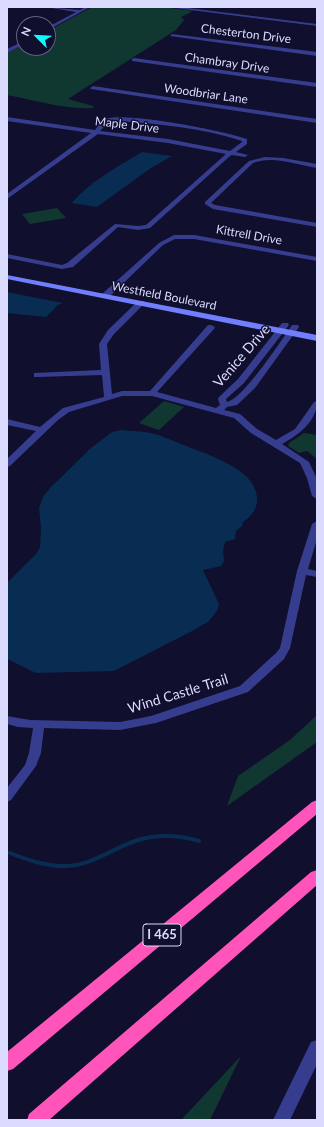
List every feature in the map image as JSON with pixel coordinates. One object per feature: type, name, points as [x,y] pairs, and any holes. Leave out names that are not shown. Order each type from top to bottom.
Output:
[{"type":"highway","name":"I 465","points":[[7,1063],[317,806]]},
{"type":"highway","points":[[36,1120],[317,876]]},
{"type":"main road","name":"Westfield Boulevard","points":[[7,270],[108,293],[293,330],[317,338]]},
{"type":"main road","name":"Westfield Boulevard","points":[[7,277],[108,293],[141,303],[283,328]]},
{"type":"main road","name":"Westfield Boulevard","points":[[293,330],[317,331]]},
{"type":"street","points":[[47,7],[80,11]]},
{"type":"street","points":[[56,24],[88,7]]},
{"type":"street","points":[[169,7],[317,25]]},
{"type":"street","name":"Chesterton Drive","points":[[172,35],[317,54]]},
{"type":"street","points":[[7,51],[16,46]]},
{"type":"street","name":"Chambray Drive","points":[[134,60],[317,85]]},
{"type":"street","name":"Woodbriar Lane","points":[[93,88],[317,121]]},
{"type":"street","name":"Maple Drive","points":[[7,119],[168,141],[245,155]]},
{"type":"street","points":[[7,197],[97,132],[104,122],[115,119],[214,132],[246,140],[245,143],[230,153],[148,227],[138,228],[117,225],[70,265],[62,267],[7,256]]},
{"type":"street","points":[[317,166],[266,158],[257,159],[251,162],[224,186],[208,201],[207,205],[317,225]]},
{"type":"street","name":"Kittrell Drive","points":[[108,293],[161,244],[169,239],[177,237],[202,238],[317,259]]},
{"type":"street","points":[[108,397],[103,344],[111,332],[141,303]]},
{"type":"street","points":[[152,393],[211,327]]},
{"type":"street","name":"Venice Drive","points":[[283,328],[242,381],[222,399],[221,408],[234,403],[252,386],[293,330]]},
{"type":"street","points":[[37,375],[105,372]]},
{"type":"street","points":[[7,464],[41,430],[66,410],[122,394],[152,393],[221,408],[237,416],[254,431],[304,462],[312,478],[317,496]]},
{"type":"street","points":[[276,444],[298,431],[317,404]]},
{"type":"street","points":[[7,422],[41,430]]},
{"type":"street","name":"Wind Castle Trail","points":[[7,720],[18,724],[120,726],[136,724],[244,689],[280,656],[285,648],[302,571],[317,524]]},
{"type":"street","points":[[302,571],[317,574]]},
{"type":"street","points":[[7,797],[30,766],[36,746],[39,724]]},
{"type":"street","points":[[281,1120],[317,1047]]},
{"type":"green space","points":[[92,7],[162,7],[193,11],[181,17],[184,20],[176,30],[68,99],[93,106],[93,108],[72,108],[7,95],[7,53],[16,48],[16,56],[56,56],[56,27]]},
{"type":"green space","points":[[57,208],[66,218],[30,224],[22,214]]},
{"type":"green space","points":[[164,401],[184,407],[159,430],[139,423]]},
{"type":"green space","points":[[304,433],[317,435],[317,459],[307,451],[299,453],[288,446],[289,443]]},
{"type":"green space","points":[[317,715],[317,742],[227,806],[238,776],[290,740]]},
{"type":"green space","points":[[241,1056],[210,1120],[181,1120]]},
{"type":"water","points":[[142,152],[172,156],[151,168],[97,207],[72,203],[96,181]]},
{"type":"water","points":[[7,292],[63,303],[58,305],[46,317],[7,313]]},
{"type":"water","points":[[121,430],[155,434],[229,464],[248,478],[254,487],[257,497],[255,508],[252,514],[236,531],[235,539],[225,542],[223,551],[224,561],[221,566],[203,570],[219,604],[217,611],[209,621],[114,671],[36,673],[7,659],[7,583],[36,554],[40,547],[41,528],[39,508],[43,497],[50,488],[91,448],[112,432]]},
{"type":"waterway","points":[[7,852],[44,864],[67,866],[85,863],[126,844],[151,837],[183,837],[199,841]]}]
